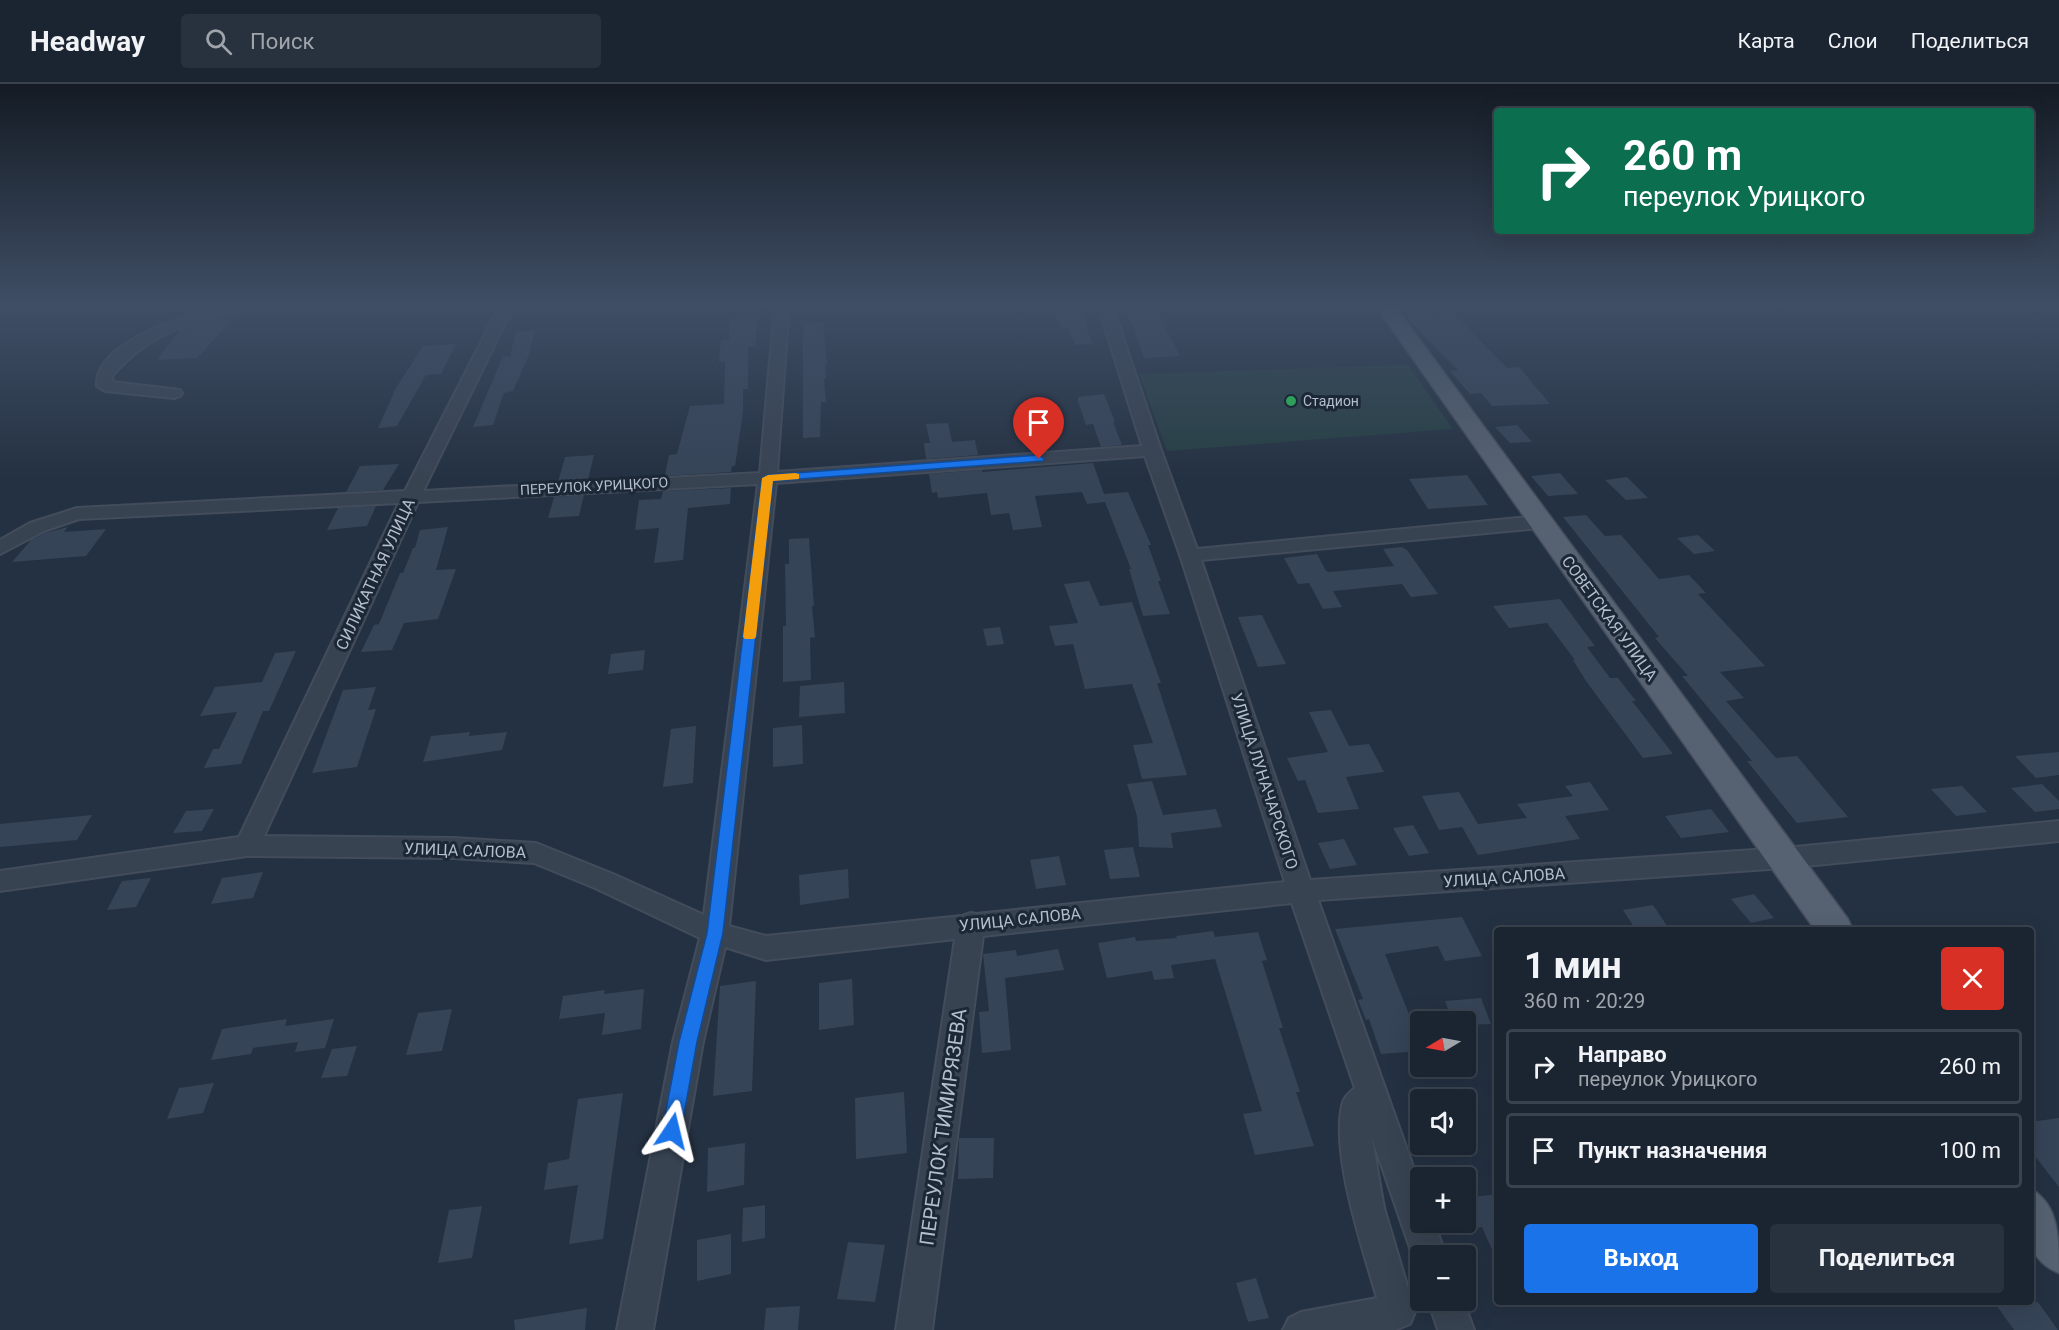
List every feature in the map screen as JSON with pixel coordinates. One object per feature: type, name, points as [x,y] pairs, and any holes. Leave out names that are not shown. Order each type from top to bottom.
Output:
[{"type":"main road","name":"СОВЕТСКАЯ УЛИЦА","points":[[1427,363],[1833,927]]},
{"type":"main road","points":[[2034,1215],[2059,1251]]},
{"type":"street","points":[[113,363],[104,375],[105,386],[174,393]]},
{"type":"street","name":"СИЛИКАТНАЯ УЛИЦА","points":[[248,846],[412,495],[478,363]]},
{"type":"street","points":[[635,1330],[688,1042],[715,933],[768,478],[777,363]]},
{"type":"street","name":"УЛИЦА ЛУНАЧАРСКОГО","points":[[1124,363],[1301,891],[1426,1245]]},
{"type":"street","name":"ПЕРЕУЛОК УРИЦКОГО","points":[[0,548],[37,526],[76,514],[768,478],[1152,450]]},
{"type":"street","points":[[1190,555],[1540,522]]},
{"type":"street","name":"УЛИЦА САЛОВА","points":[[0,881],[248,846],[453,848],[536,853],[604,881],[715,933],[766,948],[971,924],[1301,891],[1785,858],[2059,831]]},
{"type":"street","name":"ПЕРЕУЛОК ТИМИРЯЗЕВА","points":[[914,1330],[971,924]]},
{"type":"street","points":[[1301,1330],[1401,1321],[1368,1208],[1356,1144],[1356,1106],[1372,1092]]},
{"type":"street","points":[[1449,1311],[1456,1330]]},
{"type":"green space","name":"Стадион","points":[[1408,365],[1453,429],[1167,451],[1139,374]]},
{"type":"building","points":[[412,363],[446,363],[441,374],[426,375],[397,426],[378,428],[396,388]]},
{"type":"building","points":[[500,363],[525,363],[513,391],[504,393],[493,425],[473,427]]},
{"type":"building","points":[[725,363],[748,363],[748,389],[743,389],[743,412],[735,466],[732,466],[731,472],[665,476],[669,455],[677,454],[690,406],[724,404]]},
{"type":"building","points":[[803,363],[827,363],[826,379],[824,379],[826,402],[821,402],[820,437],[803,438]]},
{"type":"building","points":[[1451,363],[1502,363],[1507,368],[1519,367],[1550,404],[1492,406],[1481,393],[1470,394],[1450,371],[1458,370]]},
{"type":"building","points":[[1104,394],[1122,445],[1101,447],[1093,424],[1086,425],[1078,397]]},
{"type":"building","points":[[948,423],[952,442],[975,440],[978,455],[926,459],[924,443],[930,443],[926,424]]},
{"type":"building","points":[[1517,425],[1532,442],[1510,443],[1495,427]]},
{"type":"building","points":[[594,455],[588,480],[558,482],[565,457]]},
{"type":"building","points":[[1093,463],[1104,494],[1128,492],[1151,545],[1148,545],[1170,614],[1143,616],[1129,569],[1131,569],[1105,502],[1087,504],[1082,492],[1035,496],[1042,527],[1013,530],[1009,513],[991,515],[987,493],[938,498],[937,492],[932,493],[929,474]]},
{"type":"building","points":[[399,464],[383,490],[346,492],[360,466]]},
{"type":"building","points":[[1560,473],[1578,494],[1548,496],[1531,476]]},
{"type":"building","points":[[1467,475],[1488,505],[1428,509],[1409,479]]},
{"type":"building","points":[[1627,477],[1648,498],[1626,500],[1605,480]]},
{"type":"building","points":[[731,488],[730,504],[688,508],[683,560],[654,563],[659,528],[635,530],[639,500],[661,499],[663,491]]},
{"type":"building","points":[[584,495],[579,516],[548,518],[554,497]]},
{"type":"building","points":[[376,506],[367,526],[327,530],[338,508]]},
{"type":"building","points":[[1586,515],[1605,536],[1621,535],[1659,579],[1689,575],[1706,593],[1698,594],[1765,666],[1720,672],[1744,698],[1726,701],[1776,758],[1797,756],[1848,817],[1797,823],[1747,761],[1752,761],[1682,676],[1688,676],[1655,638],[1659,637],[1563,517]]},
{"type":"building","points":[[68,527],[64,532],[106,529],[86,556],[12,562],[31,540],[45,533]]},
{"type":"building","points":[[448,527],[436,570],[456,569],[438,619],[404,623],[392,650],[361,652],[374,625],[379,624],[400,573],[403,573],[413,548],[415,548],[420,530]]},
{"type":"building","points":[[1698,535],[1715,551],[1694,554],[1677,538]]},
{"type":"building","points":[[809,538],[815,637],[810,638],[811,680],[783,682],[783,626],[786,626],[785,564],[789,564],[789,539]]},
{"type":"building","points":[[1402,547],[1407,550],[1438,594],[1411,597],[1402,584],[1333,591],[1342,607],[1323,609],[1309,583],[1298,584],[1284,558],[1317,554],[1326,571],[1330,572],[1394,566],[1383,549]]},
{"type":"building","points":[[1089,581],[1100,606],[1132,602],[1161,683],[1157,683],[1187,775],[1142,779],[1133,745],[1153,743],[1132,684],[1085,689],[1073,644],[1055,646],[1049,626],[1078,623],[1064,584]]},
{"type":"building","points":[[1560,599],[1595,646],[1587,647],[1610,678],[1618,678],[1636,701],[1632,701],[1673,754],[1643,758],[1586,681],[1573,660],[1575,660],[1547,623],[1509,628],[1493,606]]},
{"type":"building","points":[[1262,615],[1286,664],[1258,667],[1238,617]]},
{"type":"building","points":[[1000,627],[1004,644],[987,646],[983,629]]},
{"type":"building","points":[[645,650],[643,670],[608,674],[611,654]]},
{"type":"building","points":[[296,651],[269,711],[263,711],[241,764],[204,768],[213,749],[219,749],[237,712],[200,716],[215,687],[262,682],[275,653]]},
{"type":"building","points":[[844,682],[845,713],[799,717],[800,686]]},
{"type":"building","points":[[376,687],[368,710],[376,709],[357,767],[312,773],[343,690]]},
{"type":"building","points":[[1331,710],[1349,746],[1369,744],[1384,772],[1346,777],[1359,809],[1318,813],[1305,780],[1298,781],[1287,758],[1328,752],[1309,712]]},
{"type":"building","points":[[802,725],[803,764],[773,767],[773,728]]},
{"type":"building","points":[[696,726],[693,783],[663,787],[671,729]]},
{"type":"building","points":[[470,732],[469,736],[507,732],[502,750],[423,762],[431,736]]},
{"type":"building","points":[[2059,752],[2059,775],[2036,778],[2015,756]]},
{"type":"building","points":[[1152,781],[1163,815],[1216,809],[1222,827],[1171,833],[1173,848],[1139,847],[1137,816],[1127,784]]},
{"type":"building","points":[[1590,782],[1609,810],[1565,816],[1580,839],[1478,855],[1462,827],[1439,830],[1422,796],[1459,792],[1478,824],[1527,818],[1517,804],[1573,796],[1565,786]]},
{"type":"building","points":[[2042,784],[2059,801],[2059,809],[2035,812],[2011,788]]},
{"type":"building","points":[[1962,786],[1987,812],[1956,816],[1931,789]]},
{"type":"building","points":[[214,809],[202,831],[173,833],[186,811]]},
{"type":"building","points":[[1711,809],[1729,832],[1681,838],[1665,816]]},
{"type":"building","points":[[92,815],[77,840],[0,847],[0,824]]},
{"type":"building","points":[[1413,825],[1429,853],[1409,856],[1393,828]]},
{"type":"building","points":[[1344,839],[1357,865],[1330,869],[1318,843]]},
{"type":"building","points":[[1133,847],[1140,877],[1110,879],[1104,850]]},
{"type":"building","points":[[1059,856],[1066,885],[1036,889],[1030,860]]},
{"type":"building","points":[[848,869],[849,898],[800,905],[799,875]]},
{"type":"building","points":[[263,872],[253,898],[211,904],[222,878]]},
{"type":"building","points":[[151,878],[136,907],[107,910],[122,881]]},
{"type":"building","points":[[1754,894],[1774,918],[1751,923],[1731,899]]},
{"type":"building","points":[[1653,905],[1668,927],[1634,927],[1623,910]]},
{"type":"building","points":[[1462,917],[1482,956],[1445,961],[1438,946],[1385,954],[1410,1017],[1410,1052],[1381,1054],[1369,1019],[1366,1020],[1358,1000],[1363,999],[1335,929]]},
{"type":"building","points":[[1213,931],[1215,937],[1258,932],[1267,960],[1262,961],[1283,1028],[1279,1028],[1300,1092],[1296,1092],[1314,1146],[1255,1155],[1243,1114],[1262,1111],[1215,959],[1171,965],[1174,978],[1154,980],[1152,971],[1107,978],[1098,943],[1135,937],[1136,941],[1177,938],[1176,936]]},
{"type":"building","points":[[1058,949],[1064,970],[1005,978],[1011,1050],[982,1053],[979,1012],[989,1011],[983,954],[1016,950],[1017,956]]},
{"type":"building","points":[[852,979],[854,1025],[819,1030],[819,983]]},
{"type":"building","points":[[756,981],[752,1091],[713,1096],[720,986]]},
{"type":"building","points":[[644,989],[641,1029],[602,1035],[605,1013],[559,1019],[563,996],[605,990],[604,994]]},
{"type":"building","points":[[1481,998],[1491,1024],[1476,1025],[1476,1011],[1449,1011],[1445,1001]]},
{"type":"building","points":[[452,1009],[442,1051],[406,1055],[418,1013]]},
{"type":"building","points":[[287,1019],[285,1026],[334,1019],[325,1048],[295,1052],[298,1042],[253,1048],[251,1054],[211,1060],[222,1029]]},
{"type":"building","points":[[357,1046],[347,1076],[321,1078],[332,1049]]},
{"type":"building","points":[[214,1083],[203,1113],[167,1119],[179,1088]]},
{"type":"building","points":[[904,1092],[907,1153],[856,1159],[855,1098]]},
{"type":"building","points":[[623,1093],[603,1239],[569,1244],[578,1185],[544,1190],[548,1163],[569,1159],[578,1099]]},
{"type":"building","points":[[2059,1118],[2059,1187],[2034,1155],[2034,1122]]},
{"type":"building","points":[[959,1138],[994,1138],[993,1178],[958,1179]]},
{"type":"building","points":[[745,1143],[744,1185],[707,1192],[708,1148]]},
{"type":"building","points":[[1494,1194],[1494,1254],[1482,1227],[1476,1228],[1476,1197]]},
{"type":"building","points":[[765,1205],[765,1238],[742,1242],[743,1208]]},
{"type":"building","points":[[482,1206],[472,1258],[438,1263],[449,1210]]},
{"type":"building","points":[[731,1234],[731,1274],[697,1281],[697,1240]]},
{"type":"building","points":[[848,1242],[885,1245],[875,1302],[837,1299]]},
{"type":"building","points":[[1256,1278],[1269,1318],[1248,1322],[1236,1283]]},
{"type":"building","points":[[2034,1302],[2038,1302],[2058,1330],[2014,1330],[1996,1305],[2034,1305]]},
{"type":"building","points":[[800,1306],[798,1330],[764,1330],[766,1308]]},
{"type":"building","points":[[587,1308],[585,1330],[515,1330],[514,1320]]},
{"type":"slow traffic","points":[[749,637],[768,478],[795,476]]},
{"type":"place","name":"Стадион","points":[[1291,401]]},
{"type":"route","points":[[672,1131],[688,1042],[715,933],[768,478],[1039,459]]}]
